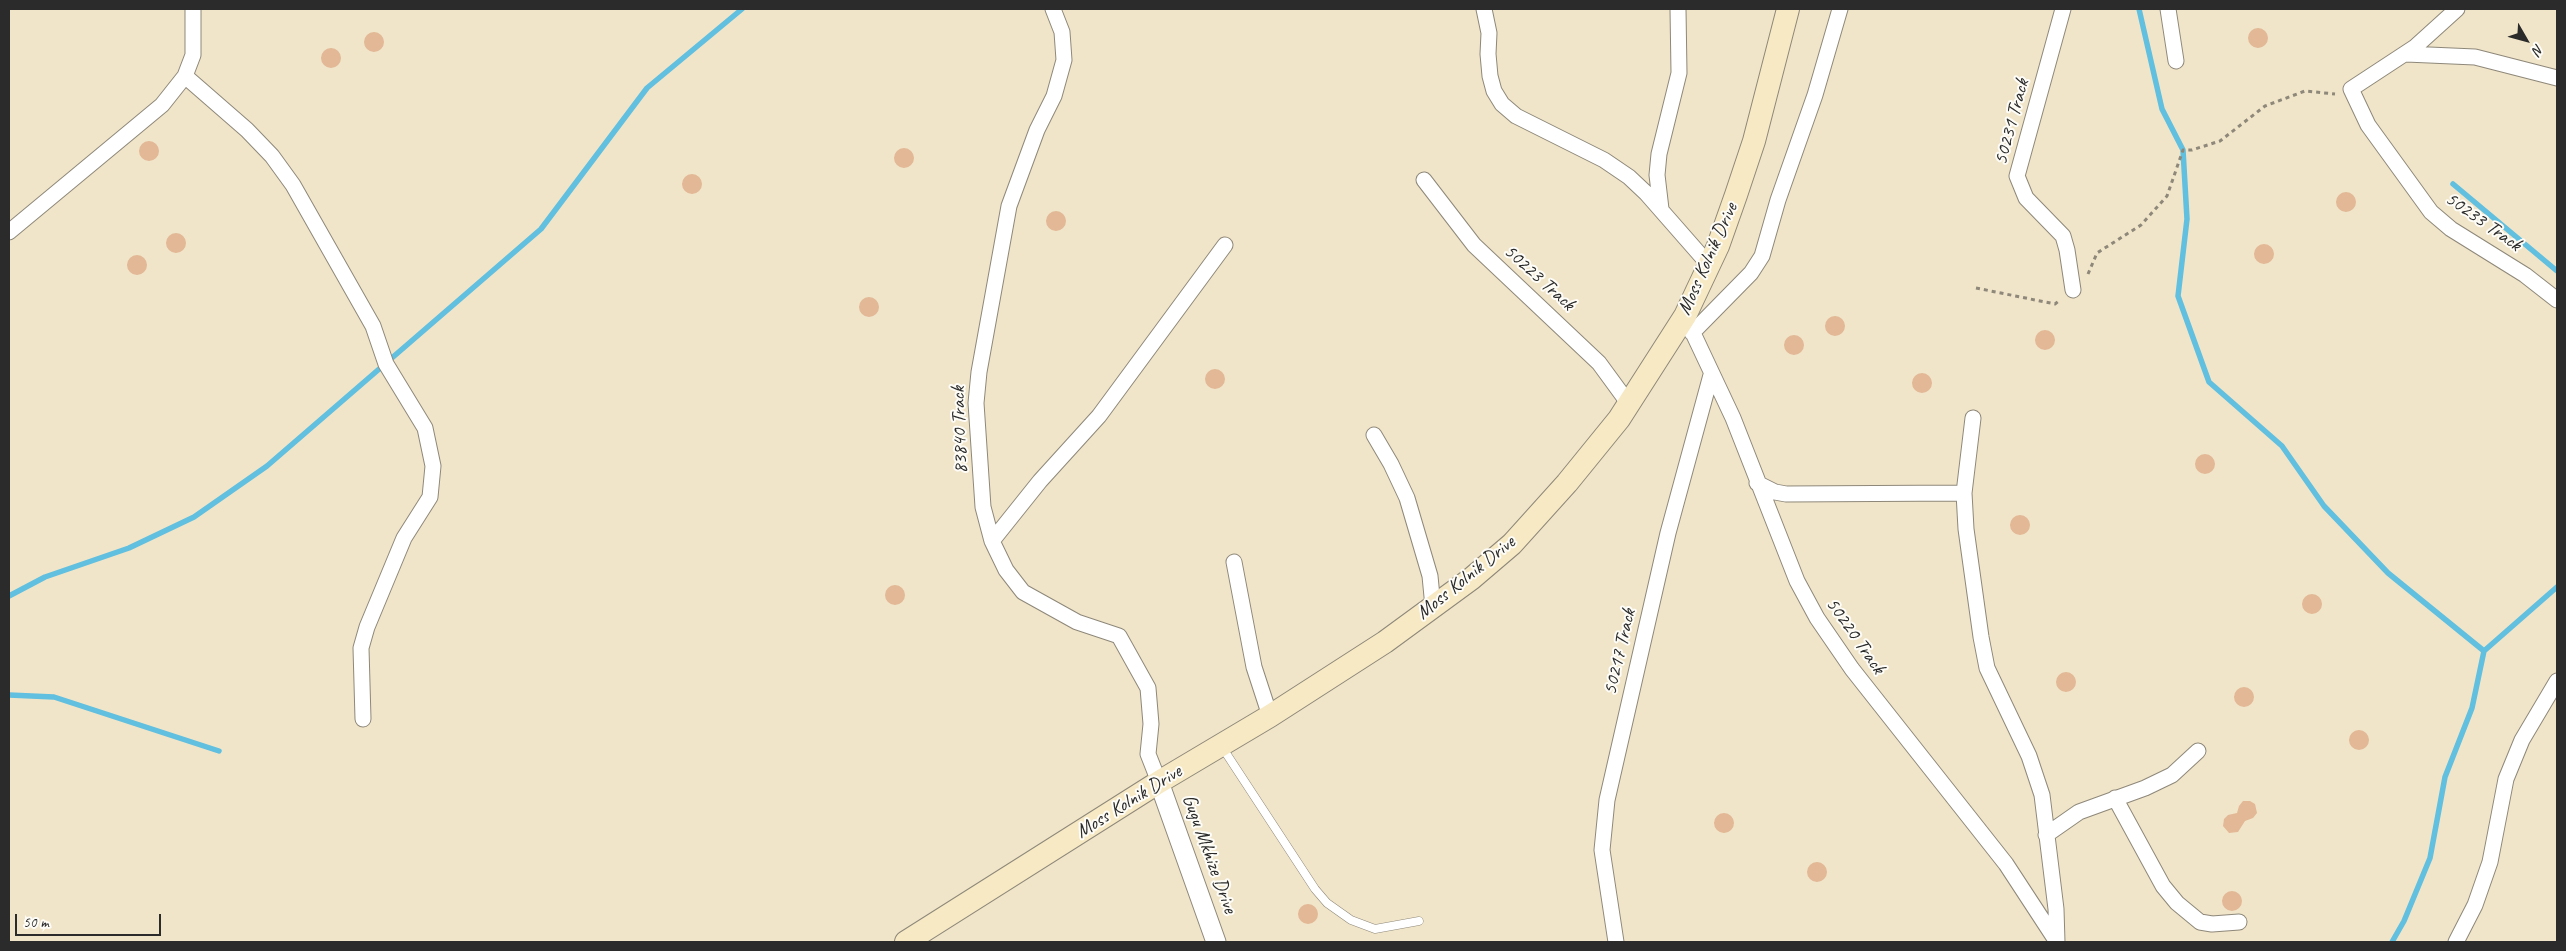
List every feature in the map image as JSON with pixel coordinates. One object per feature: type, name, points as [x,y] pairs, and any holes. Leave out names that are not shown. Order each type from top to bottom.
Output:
[{"type":"main road","name":"Moss Kolnik Drive","points":[[906,942],[1160,782],[1270,716],[1385,642],[1471,579],[1512,544],[1594,451],[1688,325],[1754,141],[1788,9]]},
{"type":"street","points":[[9,232],[162,105],[185,76],[193,55],[193,9]]},
{"type":"street","name":"83840 Track","points":[[1053,9],[1062,32],[1064,60],[1054,96],[1038,130],[1008,206],[979,372],[976,402],[977,438],[983,507],[992,541],[1006,570],[1023,592],[1077,622],[1119,636],[1148,688],[1151,724],[1148,754],[1160,782]]},
{"type":"street","points":[[1484,9],[1489,33],[1490,76],[1494,91],[1502,104],[1516,116],[1604,160],[1629,177],[1710,266]]},
{"type":"street","points":[[1661,211],[1657,175],[1659,154],[1679,74],[1678,9]]},
{"type":"street","points":[[1688,325],[1751,273],[1762,256],[1778,200],[1815,95],[1840,9]]},
{"type":"street","name":"50231 Track","points":[[2063,9],[2017,176],[2026,198],[2063,236],[2073,290]]},
{"type":"street","points":[[2168,9],[2176,61]]},
{"type":"street","points":[[2351,89],[2406,54],[2457,9]]},
{"type":"street","points":[[2406,54],[2476,57],[2557,78]]},
{"type":"street","points":[[185,76],[247,130],[272,156],[292,185],[373,326],[386,364],[425,428],[433,466],[430,497],[404,538],[393,560],[360,648],[363,719]]},
{"type":"street","name":"50233 Track","points":[[2351,89],[2358,108],[2374,133],[2431,212],[2467,240],[2525,275],[2557,300]]},
{"type":"street","name":"50223 Track","points":[[1424,180],[1474,245],[1599,363],[1629,404]]},
{"type":"street","points":[[992,541],[1040,481],[1099,416],[1224,245]]},
{"type":"street","name":"50220 Track","points":[[1688,325],[1733,418],[1797,581],[1824,630],[1858,677],[2006,864],[2057,942]]},
{"type":"street","name":"50217 Track","points":[[1616,942],[1602,850],[1607,800],[1668,533],[1711,375]]},
{"type":"street","points":[[1973,418],[1964,493],[1966,529],[1988,668],[2029,756],[2042,795],[2056,909],[2057,942]]},
{"type":"street","points":[[1374,435],[1391,464],[1407,498],[1430,576],[1433,607]]},
{"type":"street","points":[[1757,483],[1775,492],[1786,494],[1964,493]]},
{"type":"street","points":[[1234,562],[1254,667],[1270,716]]},
{"type":"street","points":[[2456,942],[2475,905],[2490,862],[2506,779],[2522,740],[2557,682]]},
{"type":"street","points":[[2046,835],[2079,812],[2145,788],[2172,774],[2198,751]]},
{"type":"street","name":"Gugu Mkhize Drive","points":[[1160,782],[1216,942]]},
{"type":"street","points":[[2115,798],[2163,886],[2187,913],[2200,922],[2212,924],[2239,922]]},
{"type":"lane","points":[[1221,746],[1315,890],[1327,902],[1351,920],[1375,929],[1419,921]]},
{"type":"path","points":[[1976,288],[2055,304],[2073,290],[2090,272],[2097,253],[2141,225],[2166,196],[2183,150],[2192,150],[2220,141],[2265,106],[2304,91],[2331,95],[2351,89]]},
{"type":"building","points":[[2258,28],[2265,31],[2268,38],[2265,45],[2258,48],[2251,45],[2248,38],[2251,31]]},
{"type":"building","points":[[374,32],[381,35],[384,42],[381,49],[374,52],[367,49],[364,42],[367,35]]},
{"type":"building","points":[[331,48],[338,51],[341,58],[338,65],[331,68],[324,65],[321,58],[324,51]]},
{"type":"building","points":[[149,141],[156,144],[159,151],[156,158],[149,161],[142,158],[139,151],[142,144]]},
{"type":"building","points":[[904,148],[911,151],[914,158],[911,165],[904,168],[897,165],[894,158],[897,151]]},
{"type":"building","points":[[692,174],[699,177],[702,184],[699,191],[692,194],[685,191],[682,184],[685,177]]},
{"type":"building","points":[[2346,192],[2353,195],[2356,202],[2353,209],[2346,212],[2339,209],[2336,202],[2339,195]]},
{"type":"building","points":[[1056,211],[1063,214],[1066,221],[1063,228],[1056,231],[1049,228],[1046,221],[1049,214]]},
{"type":"building","points":[[176,233],[183,236],[186,243],[183,250],[176,253],[169,250],[166,243],[169,236]]},
{"type":"building","points":[[2264,244],[2271,247],[2274,254],[2271,261],[2264,264],[2257,261],[2254,254],[2257,247]]},
{"type":"building","points":[[137,255],[144,258],[147,265],[144,272],[137,275],[130,272],[127,265],[130,258]]},
{"type":"building","points":[[869,297],[876,300],[879,307],[876,314],[869,317],[862,314],[859,307],[862,300]]},
{"type":"building","points":[[1835,316],[1842,319],[1845,326],[1842,333],[1835,336],[1828,333],[1825,326],[1828,319]]},
{"type":"building","points":[[2045,330],[2052,333],[2055,340],[2052,347],[2045,350],[2038,347],[2035,340],[2038,333]]},
{"type":"building","points":[[1794,335],[1801,338],[1804,345],[1801,352],[1794,355],[1787,352],[1784,345],[1787,338]]},
{"type":"building","points":[[1215,369],[1222,372],[1225,379],[1222,386],[1215,389],[1208,386],[1205,379],[1208,372]]},
{"type":"building","points":[[1922,373],[1929,376],[1932,383],[1929,390],[1922,393],[1915,390],[1912,383],[1915,376]]},
{"type":"building","points":[[2205,454],[2212,457],[2215,464],[2212,471],[2205,474],[2198,471],[2195,464],[2198,457]]},
{"type":"building","points":[[2020,515],[2027,518],[2030,525],[2027,532],[2020,535],[2013,532],[2010,525],[2013,518]]},
{"type":"building","points":[[895,585],[902,588],[905,595],[902,602],[895,605],[888,602],[885,595],[888,588]]},
{"type":"building","points":[[2312,594],[2319,597],[2322,604],[2319,611],[2312,614],[2305,611],[2302,604],[2305,597]]},
{"type":"building","points":[[2066,672],[2073,675],[2076,682],[2073,689],[2066,692],[2059,689],[2056,682],[2059,675]]},
{"type":"building","points":[[2244,687],[2251,690],[2254,697],[2251,704],[2244,707],[2237,704],[2234,697],[2237,690]]},
{"type":"building","points":[[2359,730],[2366,733],[2369,740],[2366,747],[2359,750],[2352,747],[2349,740],[2352,733]]},
{"type":"building","points":[[2243,801],[2250,801],[2255,804],[2257,813],[2253,818],[2245,821],[2238,832],[2229,833],[2223,826],[2224,819],[2228,815],[2237,813]]},
{"type":"building","points":[[1724,813],[1731,816],[1734,823],[1731,830],[1724,833],[1717,830],[1714,823],[1717,816]]},
{"type":"building","points":[[1817,862],[1824,865],[1827,872],[1824,879],[1817,882],[1810,879],[1807,872],[1810,865]]},
{"type":"building","points":[[2232,891],[2239,894],[2242,901],[2239,908],[2232,911],[2225,908],[2222,901],[2225,894]]},
{"type":"building","points":[[1308,904],[1315,907],[1318,914],[1315,921],[1308,924],[1301,921],[1298,914],[1301,907]]},
{"type":"waterway","points":[[9,596],[45,577],[129,548],[194,517],[267,466],[541,229],[647,88],[742,9]]},
{"type":"waterway","points":[[2139,9],[2162,109],[2183,150],[2187,219],[2178,296],[2209,382],[2282,446],[2324,506],[2388,573],[2484,651]]},
{"type":"waterway","points":[[2453,184],[2557,271]]},
{"type":"waterway","points":[[2392,942],[2404,921],[2430,858],[2445,777],[2472,708],[2484,651],[2557,587]]},
{"type":"waterway","points":[[9,695],[54,697],[219,751]]}]
